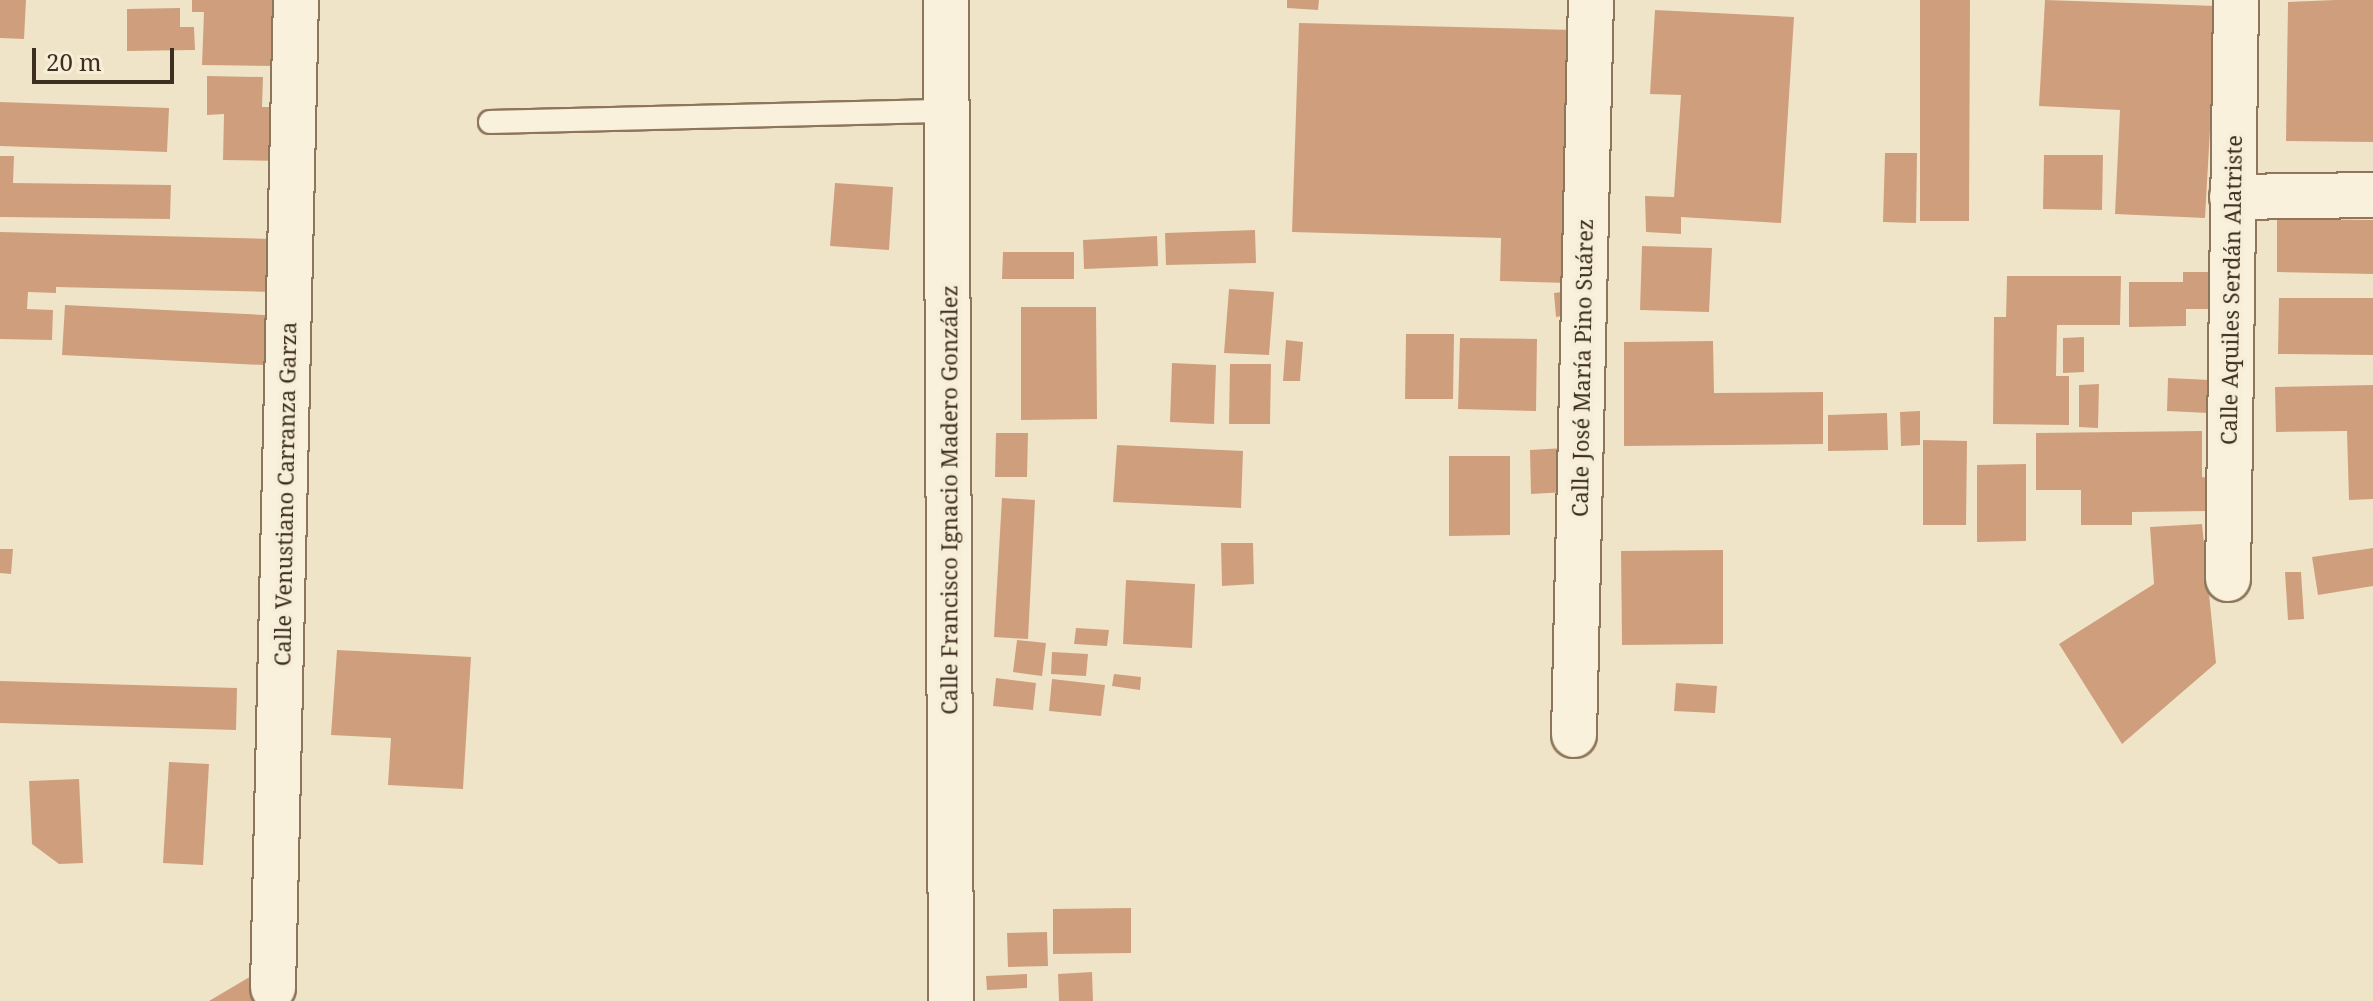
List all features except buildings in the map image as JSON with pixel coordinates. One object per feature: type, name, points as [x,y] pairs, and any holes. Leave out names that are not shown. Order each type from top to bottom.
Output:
[{"type":"street","name":"Calle Venustiano Carranza Garza","points":[[273,988],[296,0]]},
{"type":"street","name":"Calle Francisco Ignacio Madero González","points":[[946,0],[951,1001]]},
{"type":"street","name":"Calle José María Pino Suárez","points":[[1574,735],[1591,0]]},
{"type":"street","name":"Calle Aquiles Serdán Alatriste","points":[[2228,579],[2236,0]]},
{"type":"street","points":[[2232,197],[2373,195]]},
{"type":"lane","points":[[490,122],[947,111]]}]
